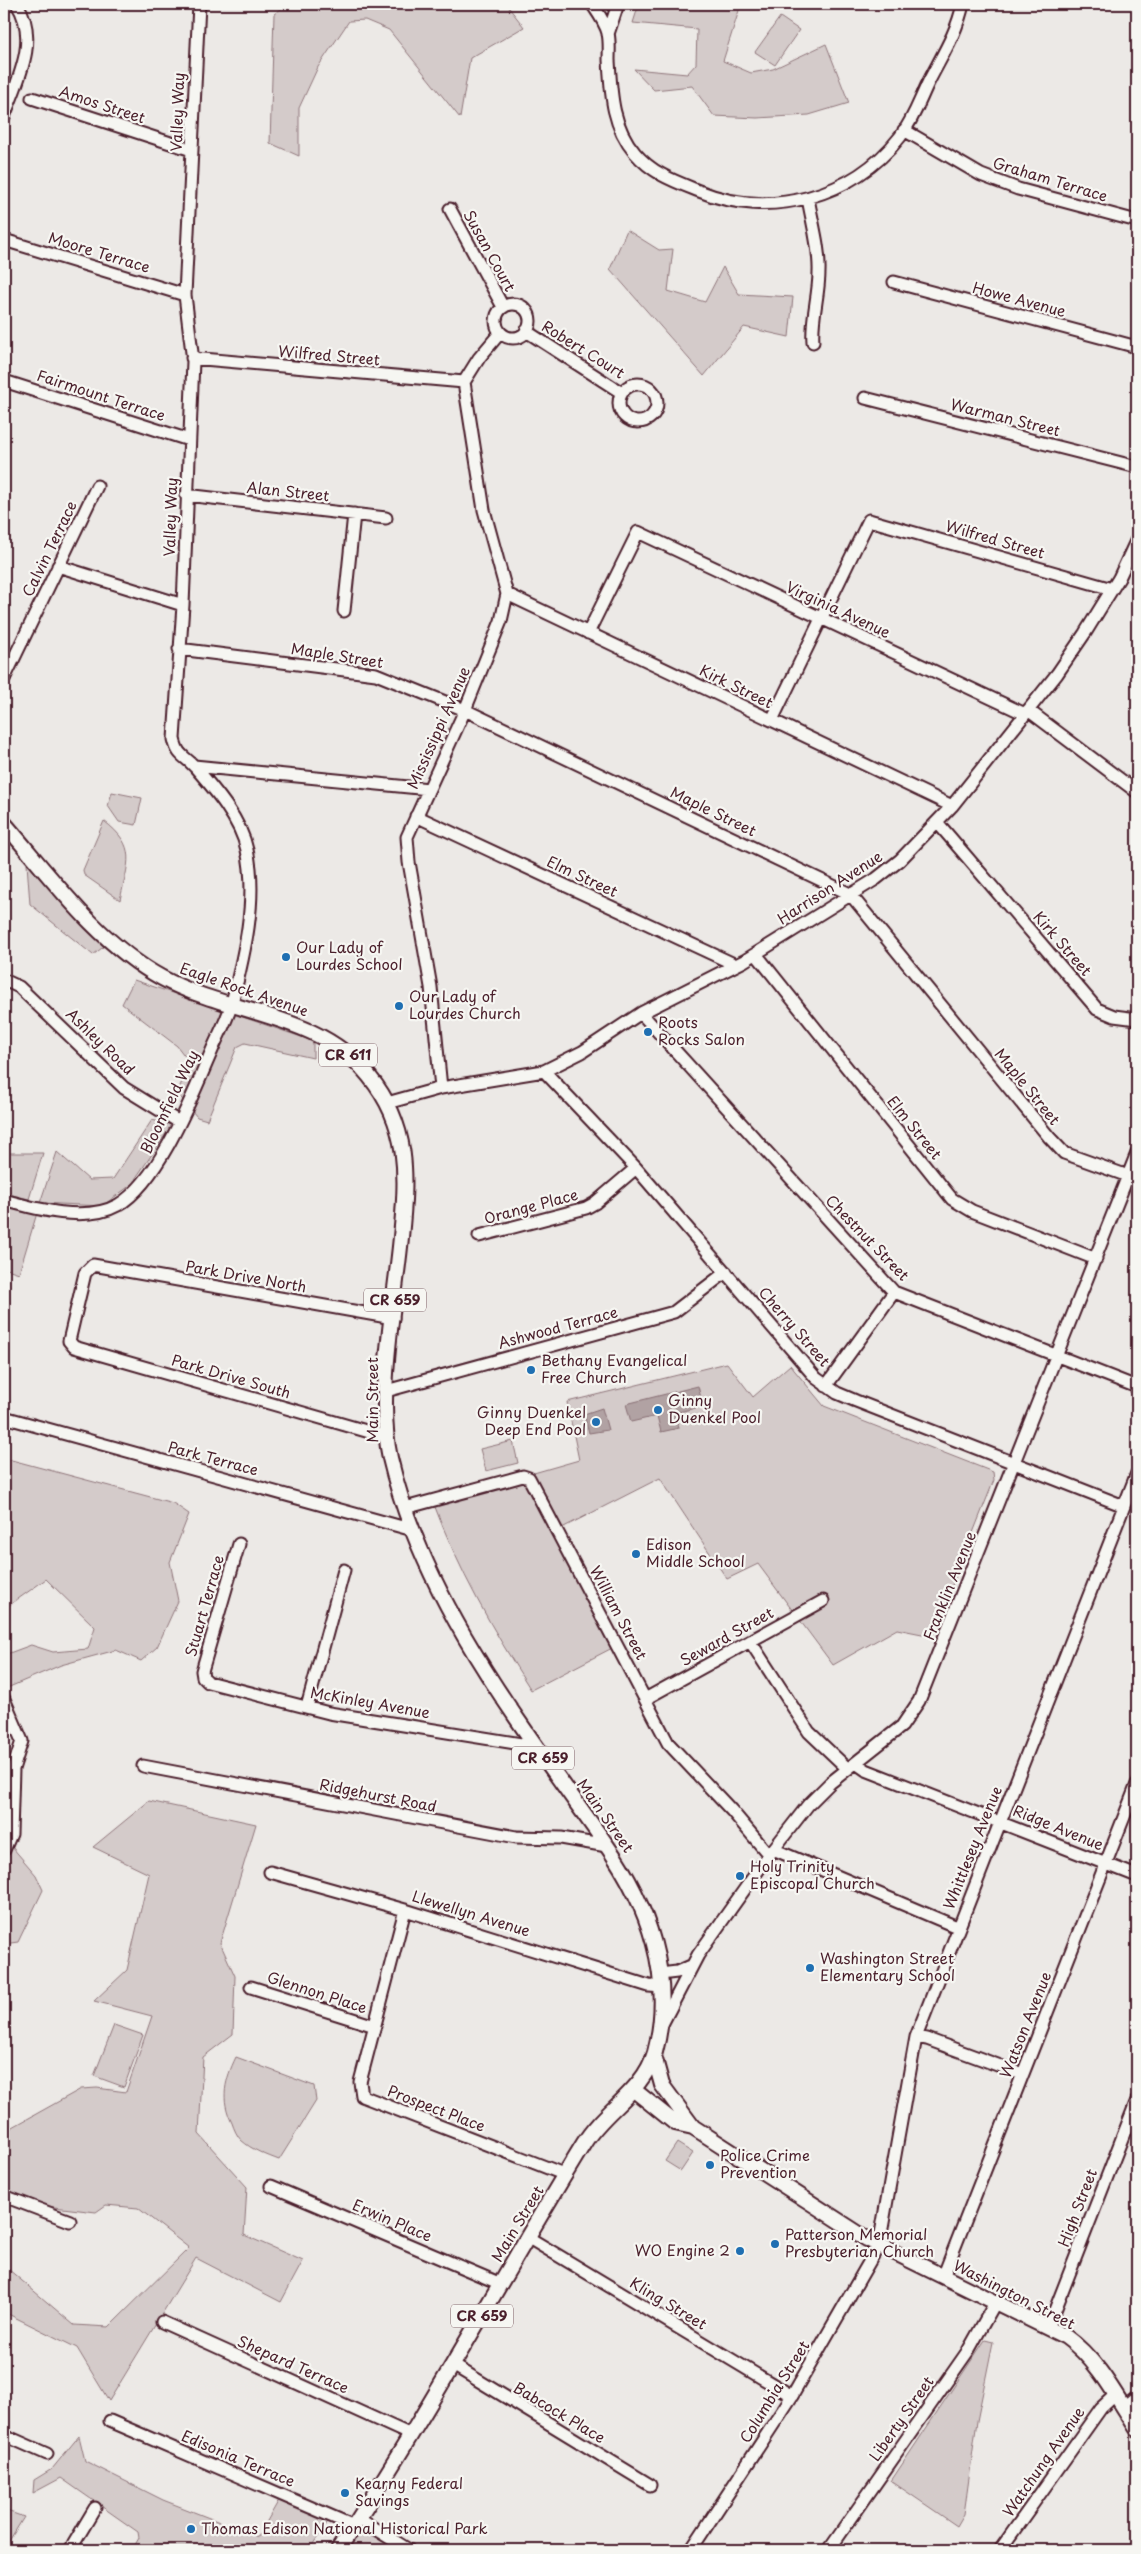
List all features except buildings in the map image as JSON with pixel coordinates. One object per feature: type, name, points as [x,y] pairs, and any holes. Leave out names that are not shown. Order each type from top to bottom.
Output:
[{"type":"main road","name":"Eagle Rock Avenue","points":[[4,823],[83,912],[125,952],[157,975],[177,985],[299,1026],[333,1043],[354,1060],[370,1077],[387,1103]]},
{"type":"main road","name":"Main Street","points":[[338,2550],[411,2435],[587,2137],[634,2090],[654,2056],[660,2028],[661,1981],[652,1938],[631,1883],[607,1846],[534,1746],[456,1622],[428,1566],[405,1508],[386,1437],[386,1391],[406,1174],[400,1134],[387,1103]]},
{"type":"main road","name":"Washington Street","points":[[654,2056],[662,2085],[693,2127]]},
{"type":"main road","name":"Washington Street","points":[[634,2090],[675,2122],[693,2127],[879,2246],[1066,2337],[1082,2351],[1115,2395],[1137,2429]]},
{"type":"street","points":[[5,112],[28,44],[24,18],[17,4]]},
{"type":"street","name":"Valley Way","points":[[199,4],[185,294],[192,358],[182,604],[174,739],[177,752],[194,766],[234,820],[247,849],[250,914],[232,1004]]},
{"type":"street","points":[[592,4],[603,20],[608,34],[614,114],[627,143],[649,167],[676,183],[725,199],[761,204],[808,198],[831,190],[862,173],[889,149],[904,130],[950,42],[963,4]]},
{"type":"street","points":[[608,34],[618,4]]},
{"type":"street","name":"Amos Street","points":[[32,98],[192,150]]},
{"type":"street","name":"Graham Terrace","points":[[904,130],[981,175],[1018,189],[1137,221]]},
{"type":"street","points":[[808,198],[819,270],[817,299],[812,325],[813,342]]},
{"type":"street","name":"Susan Court","points":[[450,209],[503,308],[496,322],[500,333]]},
{"type":"street","name":"Moore Terrace","points":[[4,240],[185,294]]},
{"type":"street","name":"Howe Avenue","points":[[894,282],[1137,347]]},
{"type":"street","points":[[503,308],[513,305],[526,312],[529,322],[526,332]]},
{"type":"street","name":"Robert Court","points":[[500,333],[516,338],[526,332],[622,392]]},
{"type":"street","points":[[464,382],[479,358],[500,333]]},
{"type":"street","name":"Wilfred Street","points":[[192,358],[464,382]]},
{"type":"street","name":"Fairmount Terrace","points":[[4,381],[189,440]]},
{"type":"street","name":"Mississippi Avenue","points":[[441,1088],[431,987],[407,846],[408,830],[465,710],[501,621],[507,594],[484,510],[464,382]]},
{"type":"street","name":"Warman Street","points":[[865,398],[1137,467]]},
{"type":"street","name":"Calvin Terrace","points":[[4,679],[97,486]]},
{"type":"street","name":"Alan Street","points":[[186,495],[386,518]]},
{"type":"street","points":[[344,612],[354,514]]},
{"type":"street","name":"Wilfred Street","points":[[821,618],[869,520],[1112,589]]},
{"type":"street","name":"Virginia Avenue","points":[[588,633],[638,532],[1027,712],[1137,792]]},
{"type":"street","name":"Harrison Avenue","points":[[441,1088],[544,1071],[582,1052],[641,1014],[756,954],[900,860],[952,806],[1027,712],[1085,633],[1134,554],[1137,539]]},
{"type":"street","points":[[58,566],[182,604]]},
{"type":"street","name":"Kirk Street","points":[[507,594],[952,806]]},
{"type":"street","points":[[772,720],[821,618]]},
{"type":"street","name":"Maple Street","points":[[179,649],[376,674],[465,710],[850,894],[1059,1148],[1064,1153],[1128,1176]]},
{"type":"street","points":[[194,766],[428,789]]},
{"type":"street","name":"Elm Street","points":[[416,816],[736,965]]},
{"type":"street","name":"Kirk Street","points":[[937,822],[1097,1009],[1114,1016],[1137,1019]]},
{"type":"street","name":"Elm Street","points":[[756,954],[952,1199],[972,1211],[1096,1259]]},
{"type":"street","name":"Ashley Road","points":[[4,980],[19,987],[124,1088],[179,1122]]},
{"type":"street","name":"Bloomfield Way","points":[[4,1200],[70,1214],[95,1212],[118,1206],[135,1191],[153,1169],[179,1122],[232,1004]]},
{"type":"street","name":"Chestnut Street","points":[[641,1014],[894,1292],[1137,1387]]},
{"type":"street","name":"Cherry Street","points":[[544,1071],[636,1168],[816,1378],[826,1386],[856,1401],[1124,1506]]},
{"type":"street","points":[[387,1103],[441,1088]]},
{"type":"street","name":"Franklin Avenue","points":[[660,2028],[691,1966],[771,1852],[808,1805],[830,1783],[902,1726],[919,1702],[1137,1154]]},
{"type":"street","name":"Orange Place","points":[[479,1236],[586,1208],[595,1203],[636,1168]]},
{"type":"street","name":"Park Drive North","points":[[69,1341],[85,1273],[94,1265],[393,1318]]},
{"type":"street","name":"Ashwood Terrace","points":[[386,1391],[674,1312],[726,1272]]},
{"type":"street","points":[[826,1386],[894,1292]]},
{"type":"street","name":"Park Drive South","points":[[69,1341],[74,1347],[386,1437]]},
{"type":"street","name":"Park Terrace","points":[[4,1416],[414,1530]]},
{"type":"street","name":"Whittlesey Avenue","points":[[879,2246],[916,2037],[957,1927],[1001,1822],[1080,1614],[1137,1473]]},
{"type":"street","name":"William Street","points":[[405,1508],[523,1476],[529,1478],[668,1743],[771,1852],[957,1927]]},
{"type":"street","name":"Stuart Terrace","points":[[203,1677],[202,1670],[239,1544]]},
{"type":"street","points":[[307,1707],[344,1570]]},
{"type":"street","name":"Seward Street","points":[[645,1699],[823,1601]]},
{"type":"street","name":"Ridge Avenue","points":[[750,1641],[809,1732],[852,1766],[1137,1876]]},
{"type":"street","name":"McKinley Avenue","points":[[203,1677],[208,1682],[329,1713],[534,1746]]},
{"type":"street","points":[[4,1698],[22,1741],[13,1768],[11,1834],[4,1850]]},
{"type":"street","name":"Ridgehurst Road","points":[[143,1766],[516,1836],[561,1838],[607,1846]]},
{"type":"street","name":"Watson Avenue","points":[[943,2277],[1137,1784]]},
{"type":"street","name":"Llewellyn Avenue","points":[[270,1872],[405,1910],[647,1985],[661,1981]]},
{"type":"street","points":[[375,2026],[405,1910]]},
{"type":"street","points":[[661,1981],[691,1966]]},
{"type":"street","name":"Glennon Place","points":[[251,1987],[375,2026]]},
{"type":"street","name":"Prospect Place","points":[[375,2026],[360,2082],[362,2096],[566,2175]]},
{"type":"street","points":[[916,2037],[927,2039],[1022,2074]]},
{"type":"street","name":"High Street","points":[[1048,2328],[1137,2100]]},
{"type":"street","name":"Erwin Place","points":[[271,2186],[501,2284]]},
{"type":"street","points":[[4,2196],[70,2221]]},
{"type":"street","name":"Kling Street","points":[[528,2238],[792,2396]]},
{"type":"street","name":"Columbia Street","points":[[691,2550],[792,2396],[879,2246]]},
{"type":"street","name":"Liberty Street","points":[[829,2550],[968,2351],[995,2303]]},
{"type":"street","name":"Shepard Terrace","points":[[162,2322],[411,2435]]},
{"type":"street","name":"Babcock Place","points":[[453,2365],[650,2486]]},
{"type":"street","name":"Watchung Avenue","points":[[1000,2550],[1101,2408],[1115,2395]]},
{"type":"street","points":[[1124,2408],[1137,2397]]},
{"type":"street","name":"Edisonia Terrace","points":[[110,2421],[357,2522],[409,2550]]},
{"type":"street","points":[[4,2435],[47,2454]]},
{"type":"street","points":[[70,2550],[95,2508]]},
{"type":"shaded area","points":[[288,4],[506,4],[524,27],[470,58],[460,118],[389,30],[365,20],[349,21],[318,67],[299,108],[299,156],[270,143],[274,14]]},
{"type":"shaded area","points":[[639,4],[741,4],[723,61],[751,73],[773,69],[826,44],[849,103],[809,115],[757,118],[714,116],[692,86],[654,90],[634,69],[687,74],[696,64],[697,29],[633,23]]},
{"type":"shaded area","points":[[780,17],[799,30],[775,65],[755,52]]},
{"type":"shaded area","points":[[627,230],[659,250],[673,249],[668,291],[705,302],[723,267],[739,294],[793,297],[789,337],[744,327],[704,376],[610,269]]},
{"type":"shaded area","points":[[112,792],[142,798],[136,825],[119,822],[108,806]]},
{"type":"shaded area","points":[[104,821],[122,839],[128,856],[120,900],[84,875],[83,870]]},
{"type":"shaded area","points":[[27,864],[107,944],[93,955],[30,904]]},
{"type":"shaded area","points":[[134,980],[313,1041],[313,1058],[245,1043],[237,1047],[207,1120],[197,1117],[177,1093],[190,1063],[177,1046],[122,1004]]},
{"type":"shaded area","points":[[152,1120],[172,1125],[131,1185],[102,1206],[40,1203],[57,1152],[89,1180],[113,1179]]},
{"type":"shaded area","points":[[4,1153],[43,1153],[29,1199],[4,1193]]},
{"type":"shaded area","points":[[4,1204],[37,1213],[19,1273],[4,1268]]},
{"type":"shaded area","points":[[727,1363],[753,1397],[790,1365],[824,1406],[993,1472],[994,1480],[932,1636],[897,1629],[833,1665],[758,1564],[727,1579],[660,1478],[558,1530],[618,1645],[531,1690],[503,1645],[465,1576],[433,1502],[579,1460],[567,1402]]},
{"type":"shaded area","name":"Ginny Duenkel Pool","points":[[698,1386],[703,1406],[675,1413],[679,1428],[661,1432],[657,1416],[631,1422],[626,1404]]},
{"type":"shaded area","name":"Ginny Duenkel Deep End Pool","points":[[602,1408],[608,1430],[589,1433],[584,1414]]},
{"type":"shaded area","points":[[513,1441],[518,1463],[486,1471],[480,1449]]},
{"type":"shaded area","points":[[4,1458],[173,1503],[189,1514],[170,1562],[178,1601],[157,1647],[141,1661],[116,1650],[61,1665],[7,1688],[4,1681],[4,1655],[31,1645],[53,1652],[88,1649],[95,1627],[46,1579],[4,1609]]},
{"type":"shaded area","points":[[149,1801],[256,1824],[220,1943],[235,1976],[233,2034],[203,2057],[199,2134],[247,2187],[244,2235],[303,2261],[281,2302],[196,2258],[109,2401],[77,2348],[4,2312],[4,2270],[8,2269],[74,2325],[109,2327],[189,2248],[138,2208],[106,2205],[96,2212],[29,2204],[4,2194],[4,2139],[11,2128],[81,2089],[97,2088],[126,2092],[152,2016],[94,2001],[127,1970],[149,1874],[93,1847]]},
{"type":"shaded area","points":[[12,1847],[36,1875],[43,1890],[18,1942],[4,1944],[4,1861]]},
{"type":"shaded area","points":[[114,2025],[143,2035],[124,2087],[94,2076]]},
{"type":"shaded area","points":[[236,2057],[314,2086],[316,2101],[279,2160],[245,2144],[238,2136],[228,2114],[225,2090]]},
{"type":"shaded area","points":[[677,2143],[693,2153],[681,2171],[665,2161]]},
{"type":"shaded area","points":[[985,2340],[993,2342],[977,2421],[964,2514],[957,2526],[891,2481]]},
{"type":"shaded area","points":[[79,2436],[85,2461],[163,2500],[258,2537],[279,2500],[329,2520],[309,2550],[132,2550],[139,2538],[138,2532],[61,2478],[33,2493],[34,2480],[52,2469]]},
{"type":"shaded area","points":[[4,2510],[24,2517],[4,2549]]},
{"type":"shaded area","name":"Thomas Edison National Historical Park","points":[[362,2528],[397,2550],[347,2550]]},
{"type":"place","name":"Our Lady of Lourdes School","points":[[286,957]]},
{"type":"place","name":"Our Lady of Lourdes Church","points":[[399,1006]]},
{"type":"place","name":"Roots Rocks Salon","points":[[648,1032]]},
{"type":"place","name":"Bethany Evangelical Free Church","points":[[531,1370]]},
{"type":"place","name":"Ginny Duenkel Pool","points":[[658,1410]]},
{"type":"place","name":"Ginny Duenkel Deep End Pool","points":[[596,1422]]},
{"type":"place","name":"Edison Middle School","points":[[636,1554]]},
{"type":"place","name":"Holy Trinity Episcopal Church","points":[[740,1876]]},
{"type":"place","name":"Washington Street Elementary School","points":[[810,1968]]},
{"type":"place","name":"Police Crime Prevention","points":[[710,2165]]},
{"type":"place","name":"Patterson Memorial Presbyterian Church","points":[[775,2244]]},
{"type":"place","name":"WO Engine 2","points":[[740,2251]]},
{"type":"place","name":"Kearny Federal Savings","points":[[345,2493]]},
{"type":"place","name":"Thomas Edison National Historical Park","points":[[191,2529]]}]
